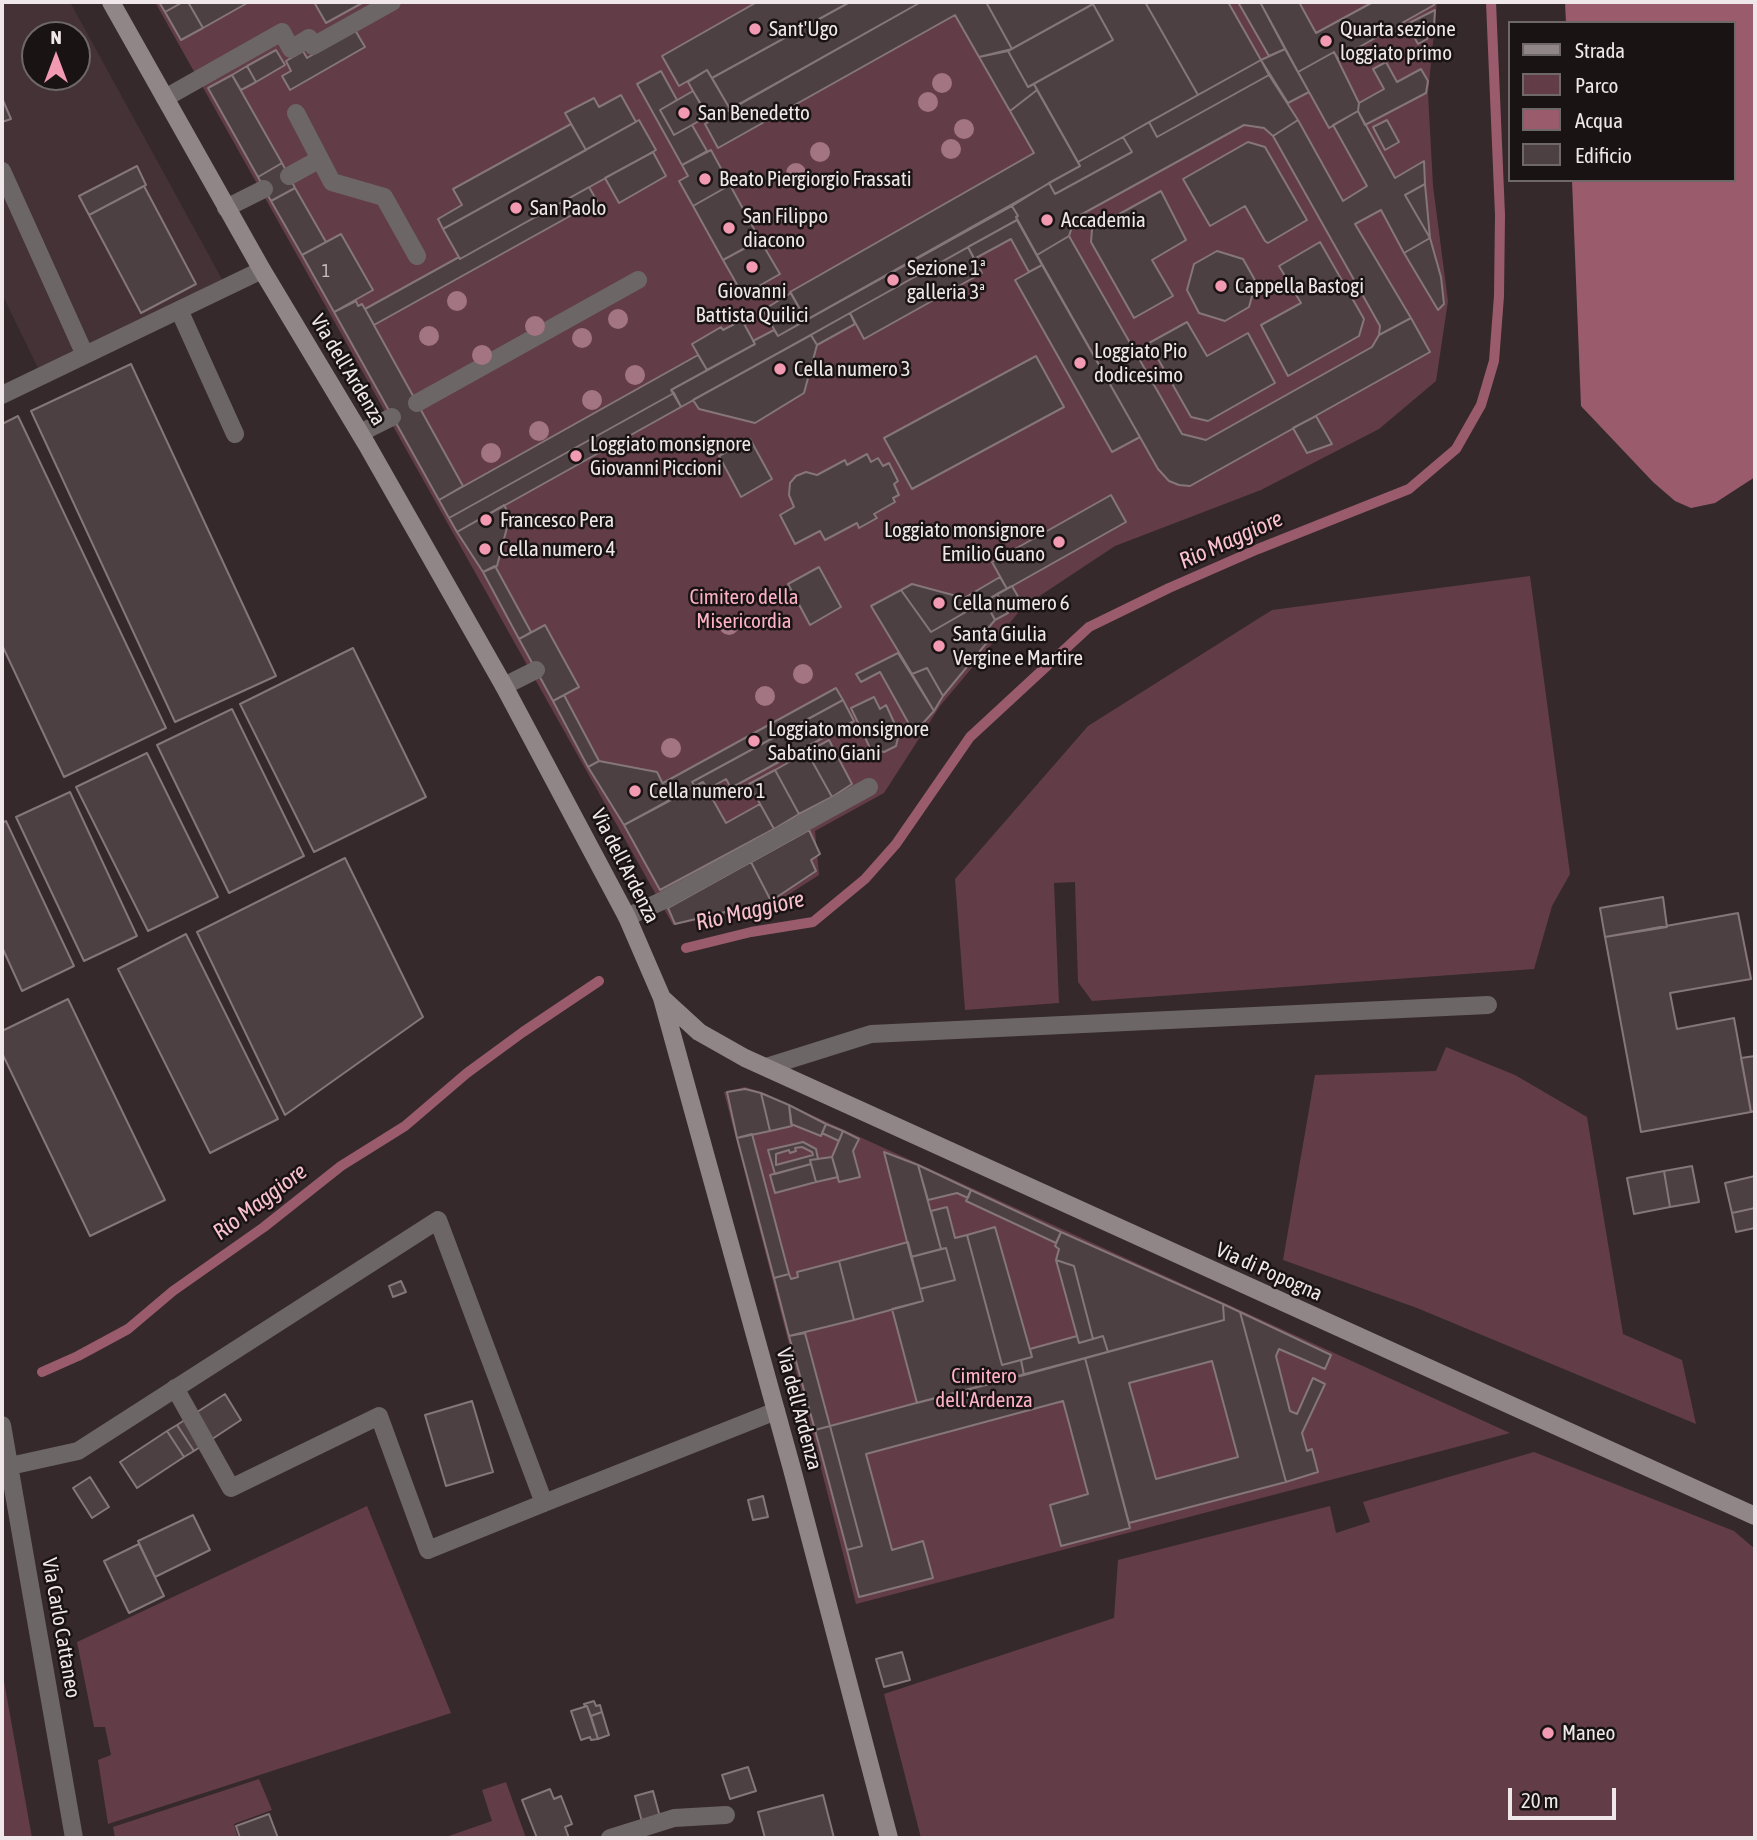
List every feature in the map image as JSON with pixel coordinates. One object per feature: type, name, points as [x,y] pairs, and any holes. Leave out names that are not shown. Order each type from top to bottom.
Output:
[{"type":"main road","name":"Via dell'Ardenza","points":[[111,2],[262,271],[360,433],[504,687],[629,921],[662,998],[890,1838]]},
{"type":"main road","name":"Via di Popogna","points":[[662,998],[699,1032],[744,1058],[1755,1516]]},
{"type":"street","points":[[165,98],[282,32],[291,48],[309,38],[313,46],[392,2]]},
{"type":"street","points":[[296,113],[332,182],[384,197],[417,256]]},
{"type":"street","points":[[289,176],[320,159]]},
{"type":"street","points":[[2,172],[86,355]]},
{"type":"street","points":[[226,208],[264,189]]},
{"type":"street","points":[[2,395],[262,271]]},
{"type":"street","points":[[417,403],[638,279]]},
{"type":"street","points":[[180,312],[235,434]]},
{"type":"street","points":[[360,433],[392,417]]},
{"type":"street","points":[[504,687],[536,670]]},
{"type":"street","points":[[629,921],[869,787]]},
{"type":"street","points":[[766,1067],[871,1034],[1488,1005]]},
{"type":"street","points":[[10,1466],[78,1451],[438,1220],[544,1503]]},
{"type":"street","points":[[175,1388],[231,1488],[379,1416],[428,1550],[776,1411]]},
{"type":"street","name":"Via Carlo Cattaneo","points":[[2,1425],[74,1838]]},
{"type":"street","points":[[610,1838],[674,1818],[726,1815]]},
{"type":"shaded area","points":[[2,2],[70,2],[80,21],[21,21],[21,91],[91,91],[91,40],[223,281],[38,368],[2,294]]},
{"type":"green space","name":"Cimitero della Misericordia","points":[[155,2],[1437,2],[1428,93],[1433,186],[1448,301],[1436,381],[1379,429],[1261,490],[1115,546],[1023,607],[940,706],[884,793],[815,831],[819,875],[772,905],[673,925]]},
{"type":"green space","points":[[1530,576],[1570,874],[1552,906],[1534,969],[1092,1001],[1078,982],[1075,882],[1054,883],[1059,1003],[965,1010],[955,879],[1088,726],[1272,610]]},
{"type":"green space","points":[[1446,1047],[1515,1075],[1587,1117],[1623,1334],[1682,1360],[1696,1424],[1417,1308],[1283,1260],[1315,1075],[1436,1071]]},
{"type":"green space","name":"Cimitero dell'Ardenza","points":[[745,1087],[1510,1433],[856,1604],[724,1092]]},
{"type":"green space","points":[[1534,1452],[1734,1531],[1755,1549],[1755,1838],[921,1838],[884,1694],[1114,1618],[1118,1560],[1330,1506],[1336,1533],[1370,1522],[1363,1502]]},
{"type":"green space","points":[[367,1506],[451,1713],[108,1824],[98,1760],[111,1755],[105,1727],[94,1727],[77,1642]]},
{"type":"green space","points":[[2,1670],[32,1838],[2,1838]]},
{"type":"green space","points":[[259,1779],[272,1810],[234,1824],[238,1838],[115,1838],[113,1827]]},
{"type":"green space","points":[[506,1782],[526,1838],[443,1838],[492,1821],[482,1790]]},
{"type":"water","points":[[1565,2],[1755,2],[1755,477],[1715,503],[1691,508],[1675,501],[1653,482],[1581,406],[1572,182],[1736,182],[1736,21],[1566,21]]},
{"type":"building","points":[[159,2],[183,2],[165,12]]},
{"type":"building","points":[[188,2],[203,28],[181,40],[165,12]]},
{"type":"building","points":[[188,2],[249,2],[203,28]]},
{"type":"building","points":[[314,2],[364,2],[326,23]]},
{"type":"building","name":"Sant'Ugo","points":[[757,2],[850,2],[712,78],[707,70],[679,86],[662,56]]},
{"type":"building","points":[[850,2],[921,2],[730,109],[712,78]]},
{"type":"building","points":[[921,2],[986,2],[1012,49],[979,57],[955,15],[718,148],[705,124]]},
{"type":"building","points":[[986,2],[1145,2],[1198,95],[1078,162],[1034,84],[1113,40],[1093,4],[1012,49]]},
{"type":"building","points":[[1145,2],[1228,2],[1261,60],[1198,95]]},
{"type":"building","points":[[1238,2],[1260,2],[1285,49],[1269,56]]},
{"type":"building","name":"Quarta sezione loggiato primo","points":[[1260,2],[1299,2],[1316,33],[1373,2],[1435,2],[1338,59],[1334,52],[1298,72]]},
{"type":"building","points":[[1093,4],[1113,40],[1028,87],[1008,51]]},
{"type":"building","points":[[1435,10],[1434,26],[1427,39],[1418,44],[1407,24]]},
{"type":"building","points":[[355,30],[365,47],[290,90],[282,76],[291,71],[286,61],[303,51],[307,58]]},
{"type":"building","points":[[1285,49],[1309,92],[1288,103],[1261,60]]},
{"type":"building","points":[[276,50],[285,65],[256,82],[247,66]]},
{"type":"building","points":[[1008,51],[1028,87],[1034,84],[1037,90],[1010,111],[979,57]]},
{"type":"building","points":[[1334,52],[1359,103],[1358,111],[1329,128],[1298,72]]},
{"type":"building","points":[[1261,60],[1269,75],[1157,137],[1149,122]]},
{"type":"building","points":[[1386,62],[1397,82],[1421,69],[1428,81],[1426,93],[1365,125],[1358,111],[1359,103],[1384,89],[1373,69]]},
{"type":"building","points":[[247,66],[256,82],[241,90],[232,75]]},
{"type":"building","points":[[707,70],[730,109],[710,121],[688,82]]},
{"type":"building","points":[[661,71],[677,100],[660,110],[674,135],[692,125],[707,151],[682,165],[637,84]]},
{"type":"building","points":[[232,75],[282,163],[258,177],[208,88]]},
{"type":"building","points":[[1269,75],[1298,120],[1273,136],[1264,128],[1244,125],[1075,218],[1069,236],[1037,255],[1012,206],[1049,183],[1055,194],[1132,152],[1123,137],[1149,122],[1157,137]]},
{"type":"building","points":[[1037,90],[1080,166],[806,320],[790,292],[1034,153],[1010,111]]},
{"type":"building","name":"San Benedetto","points":[[693,91],[708,116],[674,135],[660,110]]},
{"type":"building","points":[[621,95],[636,122],[586,150],[565,113],[594,98],[599,107]]},
{"type":"building","points":[[2,98],[11,119],[2,122]]},
{"type":"building","points":[[1358,111],[1395,178],[1424,161],[1425,184],[1405,195],[1430,238],[1404,253],[1381,210],[1355,224],[1411,318],[1379,335],[1380,326],[1273,136],[1298,120],[1343,201],[1367,186],[1333,125]]},
{"type":"building","name":"San Paolo","points":[[639,120],[656,150],[460,259],[443,229]]},
{"type":"building","points":[[1387,120],[1399,142],[1385,150],[1373,127]]},
{"type":"building","points":[[571,124],[586,150],[443,229],[438,219],[462,205],[453,189]]},
{"type":"building","points":[[1123,137],[1132,152],[1055,194],[1049,183],[1080,166],[1078,162]]},
{"type":"building","points":[[1248,142],[1265,147],[1307,220],[1268,243],[1245,206],[1210,226],[1183,179]]},
{"type":"building","name":"Beato Piergiorgio Frassati","points":[[711,150],[730,185],[693,206],[679,181],[688,176],[682,165]]},
{"type":"building","points":[[653,152],[666,176],[619,203],[605,178]]},
{"type":"building","points":[[282,163],[295,188],[271,201],[258,177]]},
{"type":"building","points":[[137,166],[146,185],[89,215],[79,196]]},
{"type":"building","points":[[1425,184],[1430,238],[1405,195]]},
{"type":"building","name":"San Filippo diacono","points":[[730,185],[760,240],[723,260],[693,206]]},
{"type":"building","points":[[144,186],[196,284],[141,313],[89,215]]},
{"type":"building","points":[[589,187],[597,201],[374,325],[365,309]]},
{"type":"building","points":[[295,188],[326,242],[302,255],[271,201]]},
{"type":"building","points":[[1161,191],[1186,240],[1152,260],[1173,296],[1134,318],[1091,242],[1092,229]]},
{"type":"building","name":"Sezione 1ª galleria 3ª","points":[[1012,206],[1018,216],[1017,220],[681,407],[671,390],[755,344],[753,341],[774,330],[778,336]]},
{"type":"building","points":[[1017,220],[1042,265],[1029,272],[1011,239],[974,259],[968,247]]},
{"type":"building","points":[[341,234],[373,290],[334,312],[302,255]]},
{"type":"building","points":[[1069,236],[1182,434],[1206,440],[1372,347],[1379,335],[1411,318],[1430,352],[1190,486],[1179,485],[1169,481],[1158,469],[1037,255]]},
{"type":"building","points":[[1430,238],[1441,277],[1444,304],[1438,310],[1404,253]]},
{"type":"building","name":"Giovanni Battista Quilici","points":[[760,240],[780,274],[743,295],[723,260]]},
{"type":"building","points":[[1320,242],[1364,319],[1359,336],[1288,376],[1261,325],[1301,303],[1279,266]]},
{"type":"building","points":[[968,247],[982,273],[864,339],[850,313]]},
{"type":"building","name":"Cappella Bastogi","points":[[1217,251],[1243,259],[1256,282],[1249,307],[1225,321],[1199,313],[1187,290],[1194,264]]},
{"type":"building","name":"Loggiato Pio dodicesimo","points":[[1042,265],[1140,437],[1112,452],[1015,280]]},
{"type":"building","points":[[791,293],[806,320],[778,336],[763,310]]},
{"type":"building","points":[[356,301],[358,306],[362,304],[365,309],[463,486],[439,500],[334,312]]},
{"type":"building","points":[[850,313],[855,324],[817,345],[811,335]]},
{"type":"building","points":[[742,320],[755,344],[707,370],[692,344],[721,327],[723,330]]},
{"type":"building","points":[[1187,322],[1207,356],[1248,333],[1275,383],[1208,421],[1191,417],[1149,343]]},
{"type":"building","name":"Cella numero 3","points":[[811,335],[817,345],[804,393],[755,423],[699,409],[693,400]]},
{"type":"building","points":[[698,355],[707,370],[671,390],[674,393],[449,518],[439,500]]},
{"type":"building","points":[[1036,356],[1064,407],[912,489],[884,438]]},
{"type":"building","points":[[131,364],[276,676],[175,722],[31,411]]},
{"type":"building","name":"Loggiato monsignore Giovanni Piccioni","points":[[674,393],[681,407],[457,532],[449,518]]},
{"type":"building","points":[[18,416],[166,728],[64,777],[2,645],[2,424]]},
{"type":"building","points":[[1316,416],[1332,444],[1307,453],[1293,428]]},
{"type":"building","points":[[750,439],[772,479],[741,497],[719,456]]},
{"type":"building","points":[[867,454],[871,462],[878,458],[883,466],[889,463],[898,481],[894,484],[899,495],[893,498],[895,502],[874,514],[877,518],[859,528],[857,523],[825,540],[820,531],[795,544],[780,515],[794,507],[789,495],[790,483],[796,476],[806,472],[817,475],[845,460],[847,465]]},
{"type":"building","name":"Loggiato monsignore Emilio Guano","points":[[1111,495],[1126,522],[1007,589],[992,562]]},
{"type":"building","name":"Cella numero 4","points":[[504,505],[510,516],[497,566],[483,572],[457,532]]},
{"type":"building","points":[[495,566],[531,632],[519,639],[483,572]]},
{"type":"building","points":[[819,567],[841,607],[810,625],[788,584]]},
{"type":"building","points":[[1000,577],[1007,589],[971,609],[964,598]]},
{"type":"building","name":"Cella numero 6","points":[[912,584],[964,598],[971,609],[931,632],[901,590]]},
{"type":"building","points":[[1012,586],[1020,600],[1006,608],[997,594]]},
{"type":"building","name":"Santa Giulia Vergine e Martire","points":[[901,590],[931,632],[985,601],[995,620],[984,633],[989,640],[943,696],[927,668],[912,674],[871,606]]},
{"type":"building","points":[[997,594],[1008,613],[995,620],[985,601]]},
{"type":"building","points":[[545,625],[579,687],[553,701],[519,639]]},
{"type":"building","points":[[353,648],[426,797],[314,852],[240,704]]},
{"type":"building","points":[[898,653],[934,711],[914,733],[880,672],[861,682],[856,674]]},
{"type":"building","points":[[927,668],[943,696],[934,711],[912,674]]},
{"type":"building","name":"Loggiato monsignore Sabatino Giani","points":[[836,688],[843,700],[692,782],[695,786],[671,800],[663,783]]},
{"type":"building","points":[[564,695],[599,761],[588,767],[553,701]]},
{"type":"building","points":[[874,697],[880,709],[886,705],[899,733],[896,746],[884,752],[870,748],[851,708]]},
{"type":"building","points":[[843,700],[854,721],[731,788],[726,779],[708,789],[703,782],[695,786],[692,782]]},
{"type":"building","points":[[232,709],[304,856],[229,893],[157,745]]},
{"type":"building","points":[[829,740],[852,784],[832,797],[807,752]]},
{"type":"building","points":[[807,752],[832,797],[799,814],[775,770]]},
{"type":"building","points":[[147,753],[218,897],[148,931],[76,787]]},
{"type":"building","name":"Cella numero 1","points":[[599,761],[657,772],[671,800],[624,825],[588,767]]},
{"type":"building","points":[[775,770],[799,814],[774,829],[749,784]]},
{"type":"building","points":[[703,782],[726,823],[760,804],[774,829],[660,890],[624,825]]},
{"type":"building","points":[[70,792],[137,936],[84,961],[16,817]]},
{"type":"building","points":[[6,821],[74,966],[22,991],[2,947],[2,823]]},
{"type":"building","points":[[809,830],[820,854],[811,860],[816,871],[771,901],[751,862]]},
{"type":"building","points":[[345,858],[423,1017],[285,1115],[197,932]]},
{"type":"building","points":[[751,862],[771,901],[675,924],[668,908]]},
{"type":"building","points":[[1663,897],[1667,927],[1605,937],[1600,908]]},
{"type":"building","points":[[1738,913],[1751,979],[1670,993],[1677,1029],[1734,1018],[1751,1112],[1641,1132],[1605,937]]},
{"type":"building","points":[[186,934],[278,1119],[210,1153],[118,969]]},
{"type":"building","points":[[68,999],[165,1200],[90,1236],[2,1053],[2,1031]]},
{"type":"building","points":[[1755,1056],[1755,1111],[1751,1112],[1741,1058]]},
{"type":"building","points":[[745,1089],[761,1093],[770,1131],[737,1138],[727,1092]]},
{"type":"building","points":[[761,1093],[789,1105],[792,1126],[770,1131]]},
{"type":"building","points":[[789,1105],[826,1124],[821,1136],[791,1124]]},
{"type":"building","points":[[826,1124],[843,1131],[839,1141],[822,1133]]},
{"type":"building","points":[[843,1131],[859,1139],[853,1151],[860,1177],[839,1182],[832,1157]]},
{"type":"building","points":[[752,1134],[789,1274],[774,1278],[737,1138]]},
{"type":"building","points":[[803,1142],[816,1149],[818,1159],[810,1160],[811,1164],[775,1174],[768,1150]],"holes":[[[802,1147],[813,1155],[776,1165],[776,1154],[789,1150],[790,1153],[796,1151],[795,1148]]]},
{"type":"building","points":[[884,1152],[918,1165],[941,1249],[911,1257]]},
{"type":"building","points":[[832,1157],[838,1177],[816,1182],[810,1160]]},
{"type":"building","points":[[811,1164],[816,1182],[775,1193],[770,1175]]},
{"type":"building","points":[[918,1165],[971,1190],[968,1198],[957,1193],[928,1200]]},
{"type":"building","points":[[1692,1166],[1699,1202],[1670,1207],[1664,1171]]},
{"type":"building","points":[[1664,1171],[1670,1207],[1634,1214],[1627,1178]]},
{"type":"building","points":[[1755,1176],[1755,1208],[1732,1213],[1725,1183]]},
{"type":"building","points":[[971,1190],[1061,1232],[1056,1243],[966,1201]]},
{"type":"building","points":[[947,1207],[955,1238],[967,1235],[1002,1365],[1021,1360],[1024,1375],[917,1403],[892,1309],[923,1301],[920,1289],[955,1280],[946,1248],[941,1249],[931,1211]]},
{"type":"building","points":[[1755,1208],[1755,1228],[1736,1232],[1732,1213]]},
{"type":"building","points":[[995,1227],[1032,1357],[1002,1365],[967,1235]]},
{"type":"building","points":[[1061,1232],[1223,1304],[1224,1320],[1108,1352],[1103,1336],[1093,1339],[1074,1266],[1056,1260],[1059,1249],[1055,1246]]},
{"type":"building","points":[[908,1242],[923,1301],[854,1320],[839,1261]]},
{"type":"building","points":[[946,1248],[955,1280],[920,1289],[911,1257]]},
{"type":"building","points":[[1056,1260],[1074,1266],[1093,1339],[1079,1343]]},
{"type":"building","points":[[839,1261],[854,1320],[789,1336],[774,1278],[789,1274],[791,1279],[798,1277],[797,1272]]},
{"type":"building","points":[[401,1281],[406,1292],[393,1297],[389,1286]]},
{"type":"building","points":[[1223,1304],[1240,1312],[1286,1482],[1129,1523],[1085,1358],[1224,1320]],"holes":[[[1212,1361],[1238,1457],[1156,1479],[1129,1383]]]},
{"type":"building","points":[[1240,1312],[1331,1355],[1325,1369],[1279,1349],[1276,1356],[1290,1411],[1297,1414],[1313,1378],[1325,1384],[1302,1433],[1307,1451],[1312,1449],[1318,1472],[1286,1482]]},
{"type":"building","points":[[805,1333],[830,1426],[815,1430],[789,1336]]},
{"type":"building","points":[[1077,1336],[1079,1343],[1103,1336],[1108,1352],[1024,1375],[1021,1360],[1032,1357],[1030,1349]]},
{"type":"building","points":[[1085,1358],[1130,1528],[1061,1546],[1050,1505],[1088,1494],[1063,1401],[866,1454],[892,1550],[923,1541],[933,1578],[859,1597],[847,1550],[862,1546],[830,1426]]},
{"type":"building","points":[[225,1394],[241,1420],[194,1451],[177,1425]]},
{"type":"building","points":[[472,1401],[493,1472],[446,1486],[425,1415]]},
{"type":"building","points":[[177,1425],[194,1451],[184,1457],[167,1431]]},
{"type":"building","points":[[830,1426],[862,1546],[847,1550],[815,1430]]},
{"type":"building","points":[[167,1431],[184,1457],[137,1488],[120,1462]]},
{"type":"building","points":[[90,1477],[109,1507],[92,1518],[73,1488]]},
{"type":"building","points":[[763,1496],[768,1517],[753,1520],[748,1500]]},
{"type":"building","points":[[193,1515],[210,1550],[155,1577],[138,1541]]},
{"type":"building","points":[[139,1544],[164,1596],[129,1613],[104,1561]]},
{"type":"building","points":[[902,1652],[910,1680],[884,1687],[876,1659]]},
{"type":"building","points":[[594,1701],[596,1706],[600,1705],[602,1712],[591,1716],[584,1704]]},
{"type":"building","points":[[587,1706],[598,1739],[591,1740],[590,1737],[581,1740],[571,1711]]},
{"type":"building","points":[[602,1712],[609,1735],[598,1739],[591,1716]]},
{"type":"building","points":[[748,1767],[756,1791],[730,1799],[722,1775]]},
{"type":"building","points":[[550,1789],[554,1799],[561,1796],[572,1824],[565,1827],[569,1838],[537,1838],[522,1800]]},
{"type":"building","points":[[653,1791],[660,1817],[642,1822],[635,1796]]},
{"type":"building","points":[[823,1795],[834,1838],[765,1838],[758,1812]]},
{"type":"building","points":[[269,1814],[278,1838],[240,1838],[236,1826]]},
{"type":"waterway","name":"Rio Maggiore","points":[[686,948],[751,932],[813,922],[865,879],[896,844],[970,737],[1089,627],[1258,549],[1409,489],[1456,449],[1481,405],[1494,361],[1499,296],[1500,215],[1491,2]]},
{"type":"waterway","name":"Rio Maggiore","points":[[42,1372],[128,1329],[173,1291],[264,1227],[341,1166],[405,1126],[467,1073],[599,981]]},
{"type":"place","name":"Sant'Ugo","points":[[755,29]]},
{"type":"place","name":"Quarta sezione loggiato primo","points":[[1326,41]]},
{"type":"place","name":"San Benedetto","points":[[684,113]]},
{"type":"place","name":"Beato Piergiorgio Frassati","points":[[705,179]]},
{"type":"place","name":"San Paolo","points":[[516,208]]},
{"type":"place","name":"Accademia","points":[[1047,220]]},
{"type":"place","name":"San Filippo diacono","points":[[729,228]]},
{"type":"place","name":"Giovanni Battista Quilici","points":[[752,267]]},
{"type":"place","name":"Sezione 1ª galleria 3ª","points":[[893,280]]},
{"type":"place","name":"Cappella Bastogi","points":[[1221,286]]},
{"type":"place","name":"Loggiato Pio dodicesimo","points":[[1080,363]]},
{"type":"place","name":"Cella numero 3","points":[[780,369]]},
{"type":"place","name":"Loggiato monsignore Giovanni Piccioni","points":[[576,456]]},
{"type":"place","name":"Francesco Pera","points":[[486,520]]},
{"type":"place","name":"Loggiato monsignore Emilio Guano","points":[[1059,542]]},
{"type":"place","name":"Cella numero 4","points":[[485,549]]},
{"type":"place","name":"Cella numero 6","points":[[939,603]]},
{"type":"place","name":"Santa Giulia Vergine e Martire","points":[[939,646]]},
{"type":"place","name":"Loggiato monsignore Sabatino Giani","points":[[754,741]]},
{"type":"place","name":"Cella numero 1","points":[[635,791]]},
{"type":"place","name":"Maneo","points":[[1548,1733]]}]
